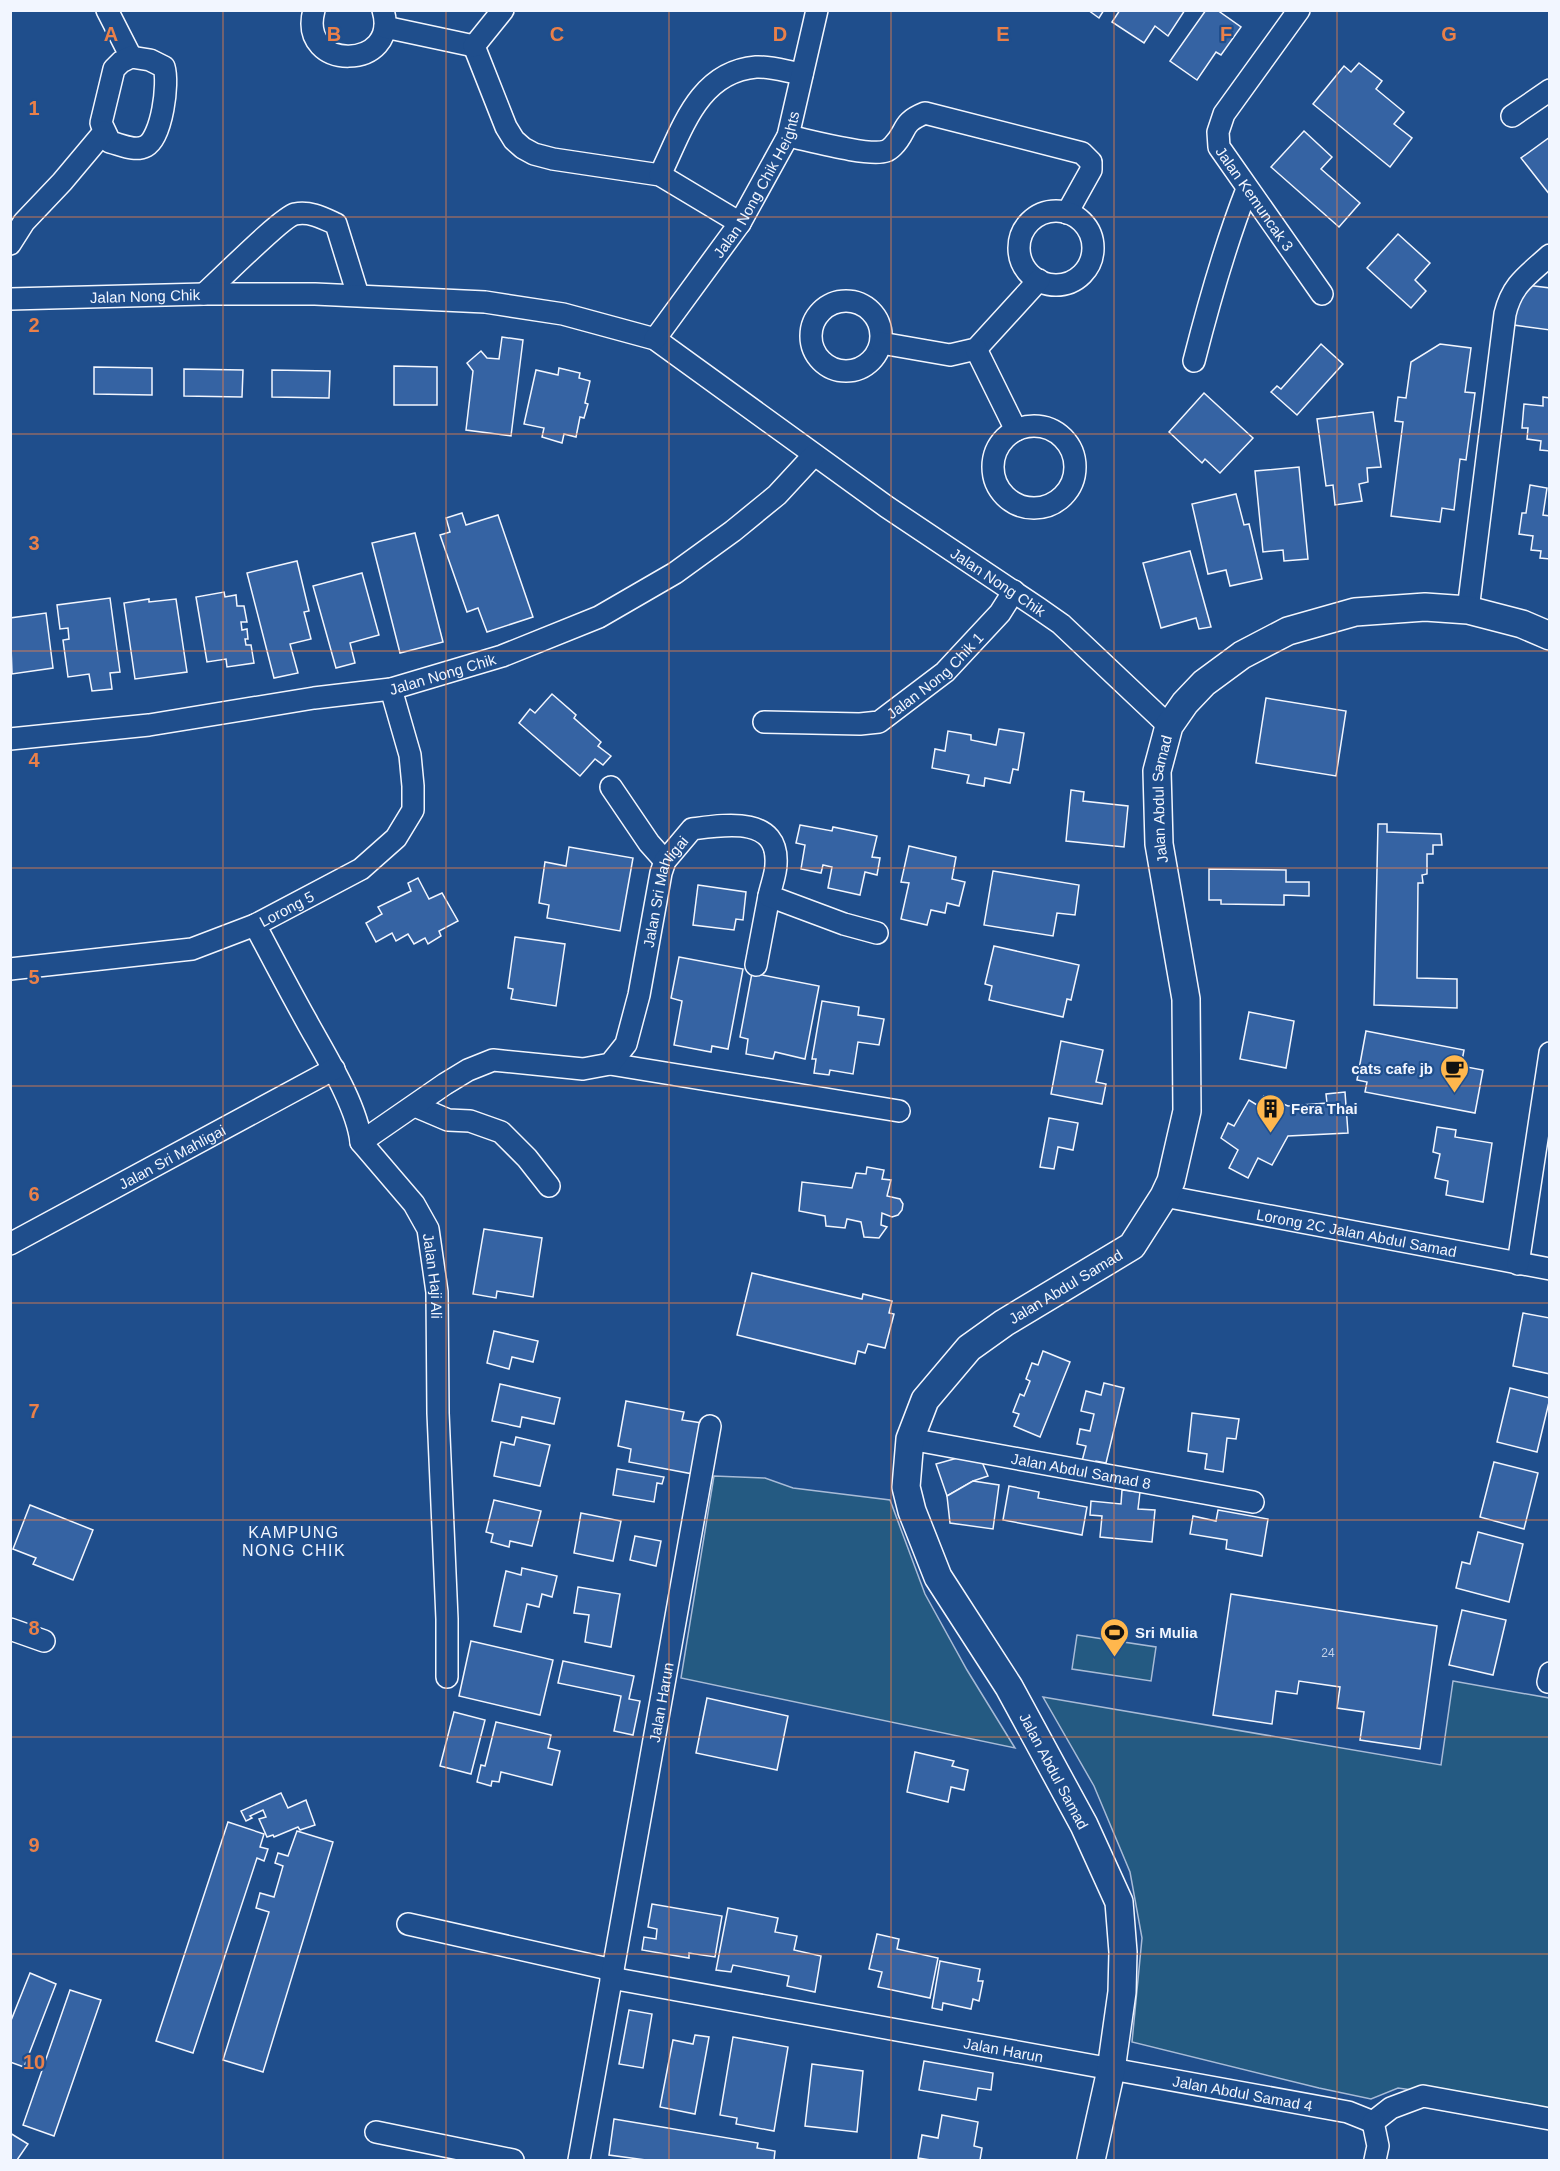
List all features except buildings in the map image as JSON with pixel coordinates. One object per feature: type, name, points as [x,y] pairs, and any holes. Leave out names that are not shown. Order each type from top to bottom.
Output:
[{"type":"street","points":[[107,10],[131,57]]},
{"type":"street","points":[[314,10],[312,26],[315,37],[331,54],[343,57],[365,54],[374,47],[381,38],[384,19],[474,46]]},
{"type":"street","points":[[474,46],[503,10]]},
{"type":"street","name":"Jalan Nong Chik Heights","points":[[655,339],[740,223],[788,136],[817,10]]},
{"type":"street","name":"Jalan Kemuncak 3","points":[[1298,11],[1224,114],[1218,132],[1219,147],[1322,294]]},
{"type":"street","points":[[474,46],[506,127],[514,140],[523,148],[534,154],[553,159],[660,175],[740,223]]},
{"type":"street","points":[[131,57],[150,60],[164,67],[167,77],[158,130],[153,140],[145,147],[134,149],[110,142],[101,123],[114,69],[131,57]]},
{"type":"street","points":[[660,175],[697,100],[711,84],[727,74],[757,67],[802,74]]},
{"type":"street","points":[[1512,116],[1550,90]]},
{"type":"street","points":[[788,136],[868,152],[886,151],[895,145],[904,127],[913,118],[925,113],[1082,153],[1091,162],[1091,170],[1067,213]]},
{"type":"street","points":[[10,244],[17,218],[62,182],[104,132]]},
{"type":"street","points":[[1194,361],[1214,283],[1232,226],[1247,189]]},
{"type":"street","points":[[1055,211],[1078,218],[1089,233],[1093,250],[1084,273],[1062,284],[1050,284],[1039,280],[1029,273],[1019,251],[1020,239],[1025,228],[1033,219],[1044,213],[1055,211]]},
{"type":"street","points":[[204,294],[271,231],[294,214],[314,214],[336,224],[358,295]]},
{"type":"street","points":[[1468,610],[1505,314],[1509,297],[1516,287],[1550,255]]},
{"type":"street","points":[[881,343],[950,355],[976,349],[1039,280]]},
{"type":"street","name":"Jalan Nong Chik","points":[[10,299],[204,294],[358,295],[485,302],[563,314],[655,339],[814,455],[1061,624],[1169,726]]},
{"type":"street","points":[[976,349],[1016,430]]},
{"type":"street","name":"Jalan Nong Chik","points":[[10,739],[149,725],[314,698],[391,689],[502,656],[599,617],[675,573],[777,495],[814,455]]},
{"type":"street","name":"Jalan Nong Chik 1","points":[[764,722],[860,724],[879,722],[945,672],[1000,614],[1014,591]]},
{"type":"street","name":"Jalan Abdul Samad","points":[[1091,2160],[1111,2070],[1122,1982],[1123,1952],[1119,1902],[1084,1825],[1009,1688],[939,1577],[912,1511],[906,1487],[910,1439],[925,1401],[969,1348],[1004,1323],[1132,1246],[1164,1197],[1171,1181],[1187,1110],[1186,999],[1159,844],[1157,771],[1169,726],[1185,703],[1204,683],[1242,654],[1288,632],[1355,612],[1425,607],[1468,610],[1522,624],[1550,636]]},
{"type":"street","name":"Lorong 5","points":[[10,969],[192,949],[255,925],[362,869],[396,838],[413,810],[410,755],[391,689]]},
{"type":"street","points":[[611,787],[649,843],[666,861]]},
{"type":"street","name":"Jalan Sri Mahligai","points":[[610,1064],[626,1044],[639,995],[661,873],[666,861],[692,829],[740,825],[762,830],[774,845],[776,863],[756,965]]},
{"type":"street","points":[[769,896],[844,924],[877,933]]},
{"type":"street","name":"Jalan Haji Ali","points":[[255,925],[333,1069],[360,1129],[361,1142],[414,1204],[428,1229],[437,1292],[438,1413],[447,1619],[447,1677]]},
{"type":"street","points":[[1518,1264],[1549,1059]]},
{"type":"street","points":[[361,1142],[453,1080],[493,1060],[583,1069],[610,1064],[899,1111]]},
{"type":"street","name":"Jalan Sri Mahligai","points":[[10,1244],[333,1069]]},
{"type":"street","points":[[416,1106],[448,1120],[470,1120],[501,1132],[527,1158],[549,1186]]},
{"type":"street","name":"Lorong 2C Jalan Abdul Samad","points":[[1164,1197],[1550,1269]]},
{"type":"street","name":"Jalan Harun","points":[[579,2160],[710,1426]]},
{"type":"street","name":"Jalan Abdul Samad 8","points":[[910,1439],[1253,1502]]},
{"type":"street","points":[[10,1629],[44,1641]]},
{"type":"street","points":[[408,1924],[612,1974]]},
{"type":"street","name":"Jalan Harun","points":[[612,1974],[1111,2070]]},
{"type":"street","name":"Jalan Abdul Samad 4","points":[[1111,2070],[1348,2112],[1373,2122]]},
{"type":"street","points":[[1375,2160],[1378,2146],[1373,2122],[1391,2108],[1423,2096],[1550,2119]]},
{"type":"street","points":[[376,2132],[513,2160]]},
{"type":"shaded area","points":[[714,1476],[765,1478],[793,1488],[890,1500],[925,1594],[967,1670],[1015,1748],[681,1678]]},
{"type":"shaded area","name":"Sri Mulia","points":[[1077,1635],[1156,1647],[1151,1681],[1072,1669]]},
{"type":"shaded area","points":[[1453,1681],[1549,1698],[1549,2109],[1398,2088],[1371,2099],[1132,2042],[1142,1938],[1130,1872],[1094,1786],[1043,1697],[1441,1765]]},
{"type":"place","name":"cats cafe jb","points":[[1454,1094]]},
{"type":"place","name":"Fera Thai","points":[[1270,1134]]},
{"type":"place","name":"Sri Mulia","points":[[1114,1658]]},
{"type":"district","name":"KAMPUNG NONG CHIK","points":[[294,1541]]}]
